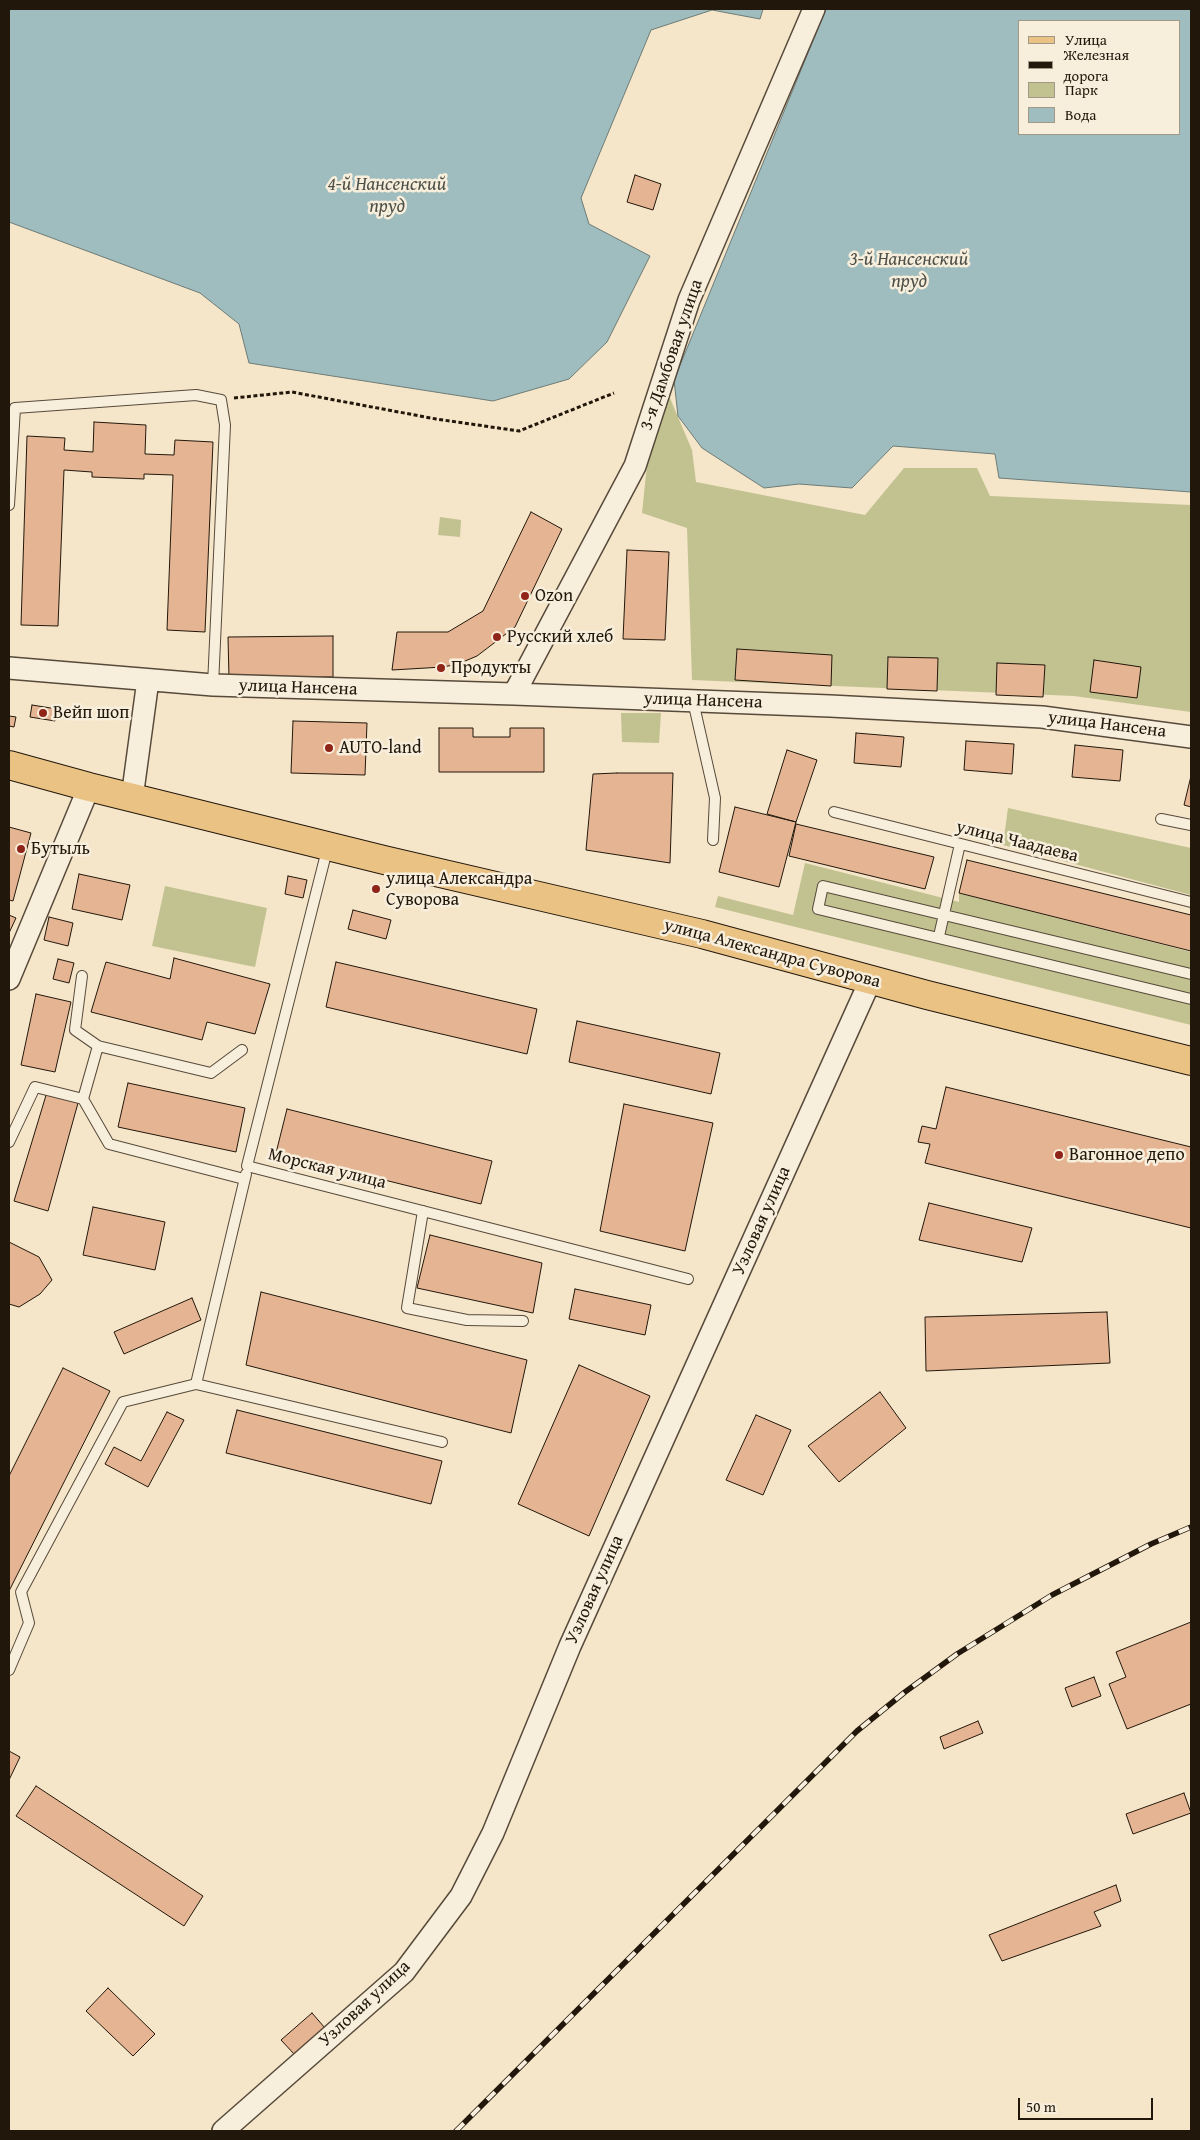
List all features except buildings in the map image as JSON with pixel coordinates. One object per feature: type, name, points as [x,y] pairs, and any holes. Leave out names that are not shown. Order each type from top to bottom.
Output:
[{"type":"main road","name":"улица Александра Суворова","points":[[9,765],[132,798],[328,846],[702,934],[927,995],[1191,1061]]},
{"type":"street","name":"3-я Дамбовая улица","points":[[514,694],[634,466],[689,300],[814,9]]},
{"type":"street","name":"улица Нансена","points":[[9,668],[213,685],[830,706],[1042,717],[1191,737]]},
{"type":"street","points":[[132,798],[148,680]]},
{"type":"street","points":[[9,979],[89,787]]},
{"type":"street","name":"Узловая улица","points":[[223,2131],[404,1972],[461,1896],[492,1833],[570,1646],[872,979]]},
{"type":"lane","points":[[9,505],[12,408],[196,395],[220,400]]},
{"type":"lane","name":"улица Нансена","points":[[213,685],[225,425],[220,400]]},
{"type":"lane","points":[[693,702],[715,798],[713,840]]},
{"type":"lane","name":"улица Чаадаева","points":[[834,812],[1191,902]]},
{"type":"lane","points":[[1161,819],[1191,825]]},
{"type":"lane","points":[[939,936],[960,844]]},
{"type":"lane","name":"Морская улица","points":[[328,846],[248,1166],[688,1279]]},
{"type":"lane","points":[[1191,974],[824,886],[818,909],[939,936],[1191,999]]},
{"type":"lane","points":[[82,976],[75,1030],[98,1046],[211,1073],[242,1050]]},
{"type":"lane","points":[[98,1046],[83,1099],[108,1144],[244,1179]]},
{"type":"lane","points":[[9,1142],[35,1087],[83,1099]]},
{"type":"lane","points":[[196,1384],[248,1166]]},
{"type":"lane","points":[[423,1211],[407,1308],[467,1320],[523,1321]]},
{"type":"lane","points":[[9,1670],[29,1623],[21,1592],[123,1402],[196,1384],[442,1442]]},
{"type":"path","points":[[220,400],[292,392],[436,419],[519,430],[614,393]]},
{"type":"green space","points":[[661,377],[692,450],[696,482],[865,515],[904,468],[977,468],[990,496],[1191,505],[1191,712],[1074,696],[692,680],[687,528],[642,513],[652,417]]},
{"type":"green space","points":[[440,517],[461,520],[460,537],[438,535]]},
{"type":"green space","points":[[621,713],[661,713],[659,743],[622,742]]},
{"type":"green space","points":[[1008,808],[1191,848],[1191,895],[1003,845]]},
{"type":"green space","points":[[805,863],[959,902],[959,893],[1191,952],[1191,1025],[715,907],[718,896],[793,915]]},
{"type":"green space","points":[[165,886],[267,908],[255,967],[152,946]]},
{"type":"water","name":"4-й Нансенский пруд","points":[[9,9],[763,9],[760,19],[712,10],[651,30],[581,198],[589,224],[650,256],[607,342],[569,379],[493,401],[249,363],[239,324],[200,293],[9,222]]},
{"type":"water","name":"3-й Нансенский пруд","points":[[826,9],[1191,9],[1191,492],[999,478],[995,454],[893,446],[852,488],[799,484],[764,488],[702,448],[678,416],[674,380]]},
{"type":"railway","points":[[456,2131],[857,1731],[905,1692],[957,1654],[1052,1595],[1151,1544],[1191,1527]]},
{"type":"place","name":"Ozon","points":[[525,596]]},
{"type":"place","name":"Русский хлеб","points":[[497,637]]},
{"type":"place","name":"Продукты","points":[[441,668]]},
{"type":"place","name":"Вейп шоп","points":[[43,713]]},
{"type":"place","name":"AUTO-land","points":[[329,748]]},
{"type":"place","name":"Бутыль","points":[[21,849]]},
{"type":"place","name":"улица Александра Суворова","points":[[376,889]]},
{"type":"place","name":"Вагонное депо","points":[[1059,1155]]}]
